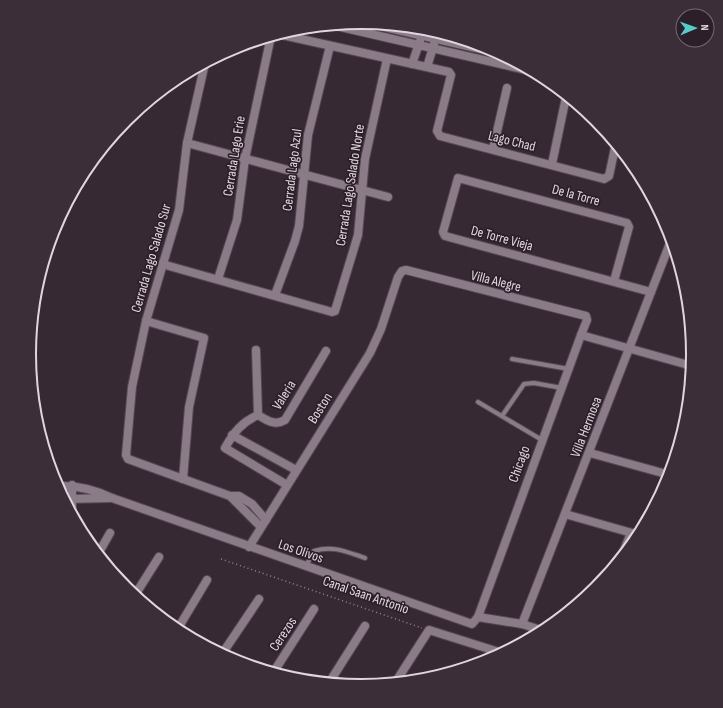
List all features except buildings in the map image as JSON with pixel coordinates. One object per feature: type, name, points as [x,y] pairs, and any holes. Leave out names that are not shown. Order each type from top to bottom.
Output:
[{"type":"street","points":[[362,29],[419,45],[512,67]]},
{"type":"street","points":[[416,34],[453,42]]},
{"type":"street","points":[[412,64],[422,35]]},
{"type":"street","points":[[290,37],[427,67],[436,38]]},
{"type":"street","name":"Cerrada Lago Erie","points":[[218,279],[237,220],[245,159],[270,42]]},
{"type":"street","name":"Cerrada Lago Azul","points":[[275,295],[295,241],[308,136],[330,46]]},
{"type":"street","name":"Cerrada Lago Salado Norte","points":[[275,295],[332,312],[336,310],[358,235],[365,159],[387,59]]},
{"type":"street","name":"Lago Chad","points":[[427,67],[449,72],[451,75],[437,131],[438,135],[606,179],[609,176],[614,150]]},
{"type":"street","name":"Cerrada Lago Salado Sur","points":[[183,479],[128,459],[126,456],[130,402],[146,321],[179,210],[186,143],[203,71]]},
{"type":"street","points":[[493,149],[507,88]]},
{"type":"street","points":[[552,164],[565,102]]},
{"type":"street","points":[[186,143],[388,197]]},
{"type":"street","name":"De la Torre","points":[[460,177],[627,223],[629,227],[614,281]]},
{"type":"street","name":"De Torre Vieja","points":[[460,177],[457,178],[443,232],[445,236],[614,281]]},
{"type":"street","name":"Villa Hermosa","points":[[522,624],[590,453],[668,248]]},
{"type":"street","points":[[162,264],[275,295]]},
{"type":"street","name":"Villa Alegre","points":[[398,277],[400,273],[406,270],[499,295],[586,315],[587,320]]},
{"type":"street","name":"Boston","points":[[249,547],[370,353],[381,329],[398,277]]},
{"type":"street","points":[[614,281],[651,292]]},
{"type":"street","name":"Chicago","points":[[478,617],[587,320]]},
{"type":"street","points":[[146,321],[204,338],[189,407],[183,479],[230,496],[239,496],[249,502],[266,520]]},
{"type":"street","points":[[582,336],[686,364]]},
{"type":"street","points":[[256,350],[258,415]]},
{"type":"street","name":"Valeria","points":[[287,485],[225,448],[232,435],[240,425],[258,415],[272,423],[280,424],[285,420],[326,351]]},
{"type":"street","points":[[232,435],[296,470]]},
{"type":"street","points":[[590,453],[664,473]]},
{"type":"street","points":[[69,496],[72,485]]},
{"type":"street","name":"Los Olivos","points":[[64,486],[72,485],[96,490],[112,498],[470,624],[473,624],[478,617]]},
{"type":"street","points":[[230,496],[261,527]]},
{"type":"street","points":[[71,499],[112,498]]},
{"type":"street","points":[[565,514],[633,533]]},
{"type":"street","points":[[626,543],[630,532]]},
{"type":"street","points":[[101,548],[110,533]]},
{"type":"street","points":[[138,590],[160,557]]},
{"type":"street","points":[[181,624],[207,580]]},
{"type":"street","points":[[226,649],[259,599]]},
{"type":"street","name":"Cerezos","points":[[277,668],[314,609]]},
{"type":"street","points":[[478,617],[522,624],[535,628]]},
{"type":"street","points":[[333,677],[365,626]]},
{"type":"street","points":[[399,676],[429,630],[494,650]]},
{"type":"lane","points":[[512,359],[569,369]]},
{"type":"lane","points":[[502,416],[524,384],[534,383],[562,388]]},
{"type":"lane","points":[[478,402],[542,440]]},
{"type":"lane","points":[[305,567],[314,551],[324,548],[332,547],[365,558]]},
{"type":"path","name":"Canal Saan Antonio","points":[[221,559],[429,630]]}]
